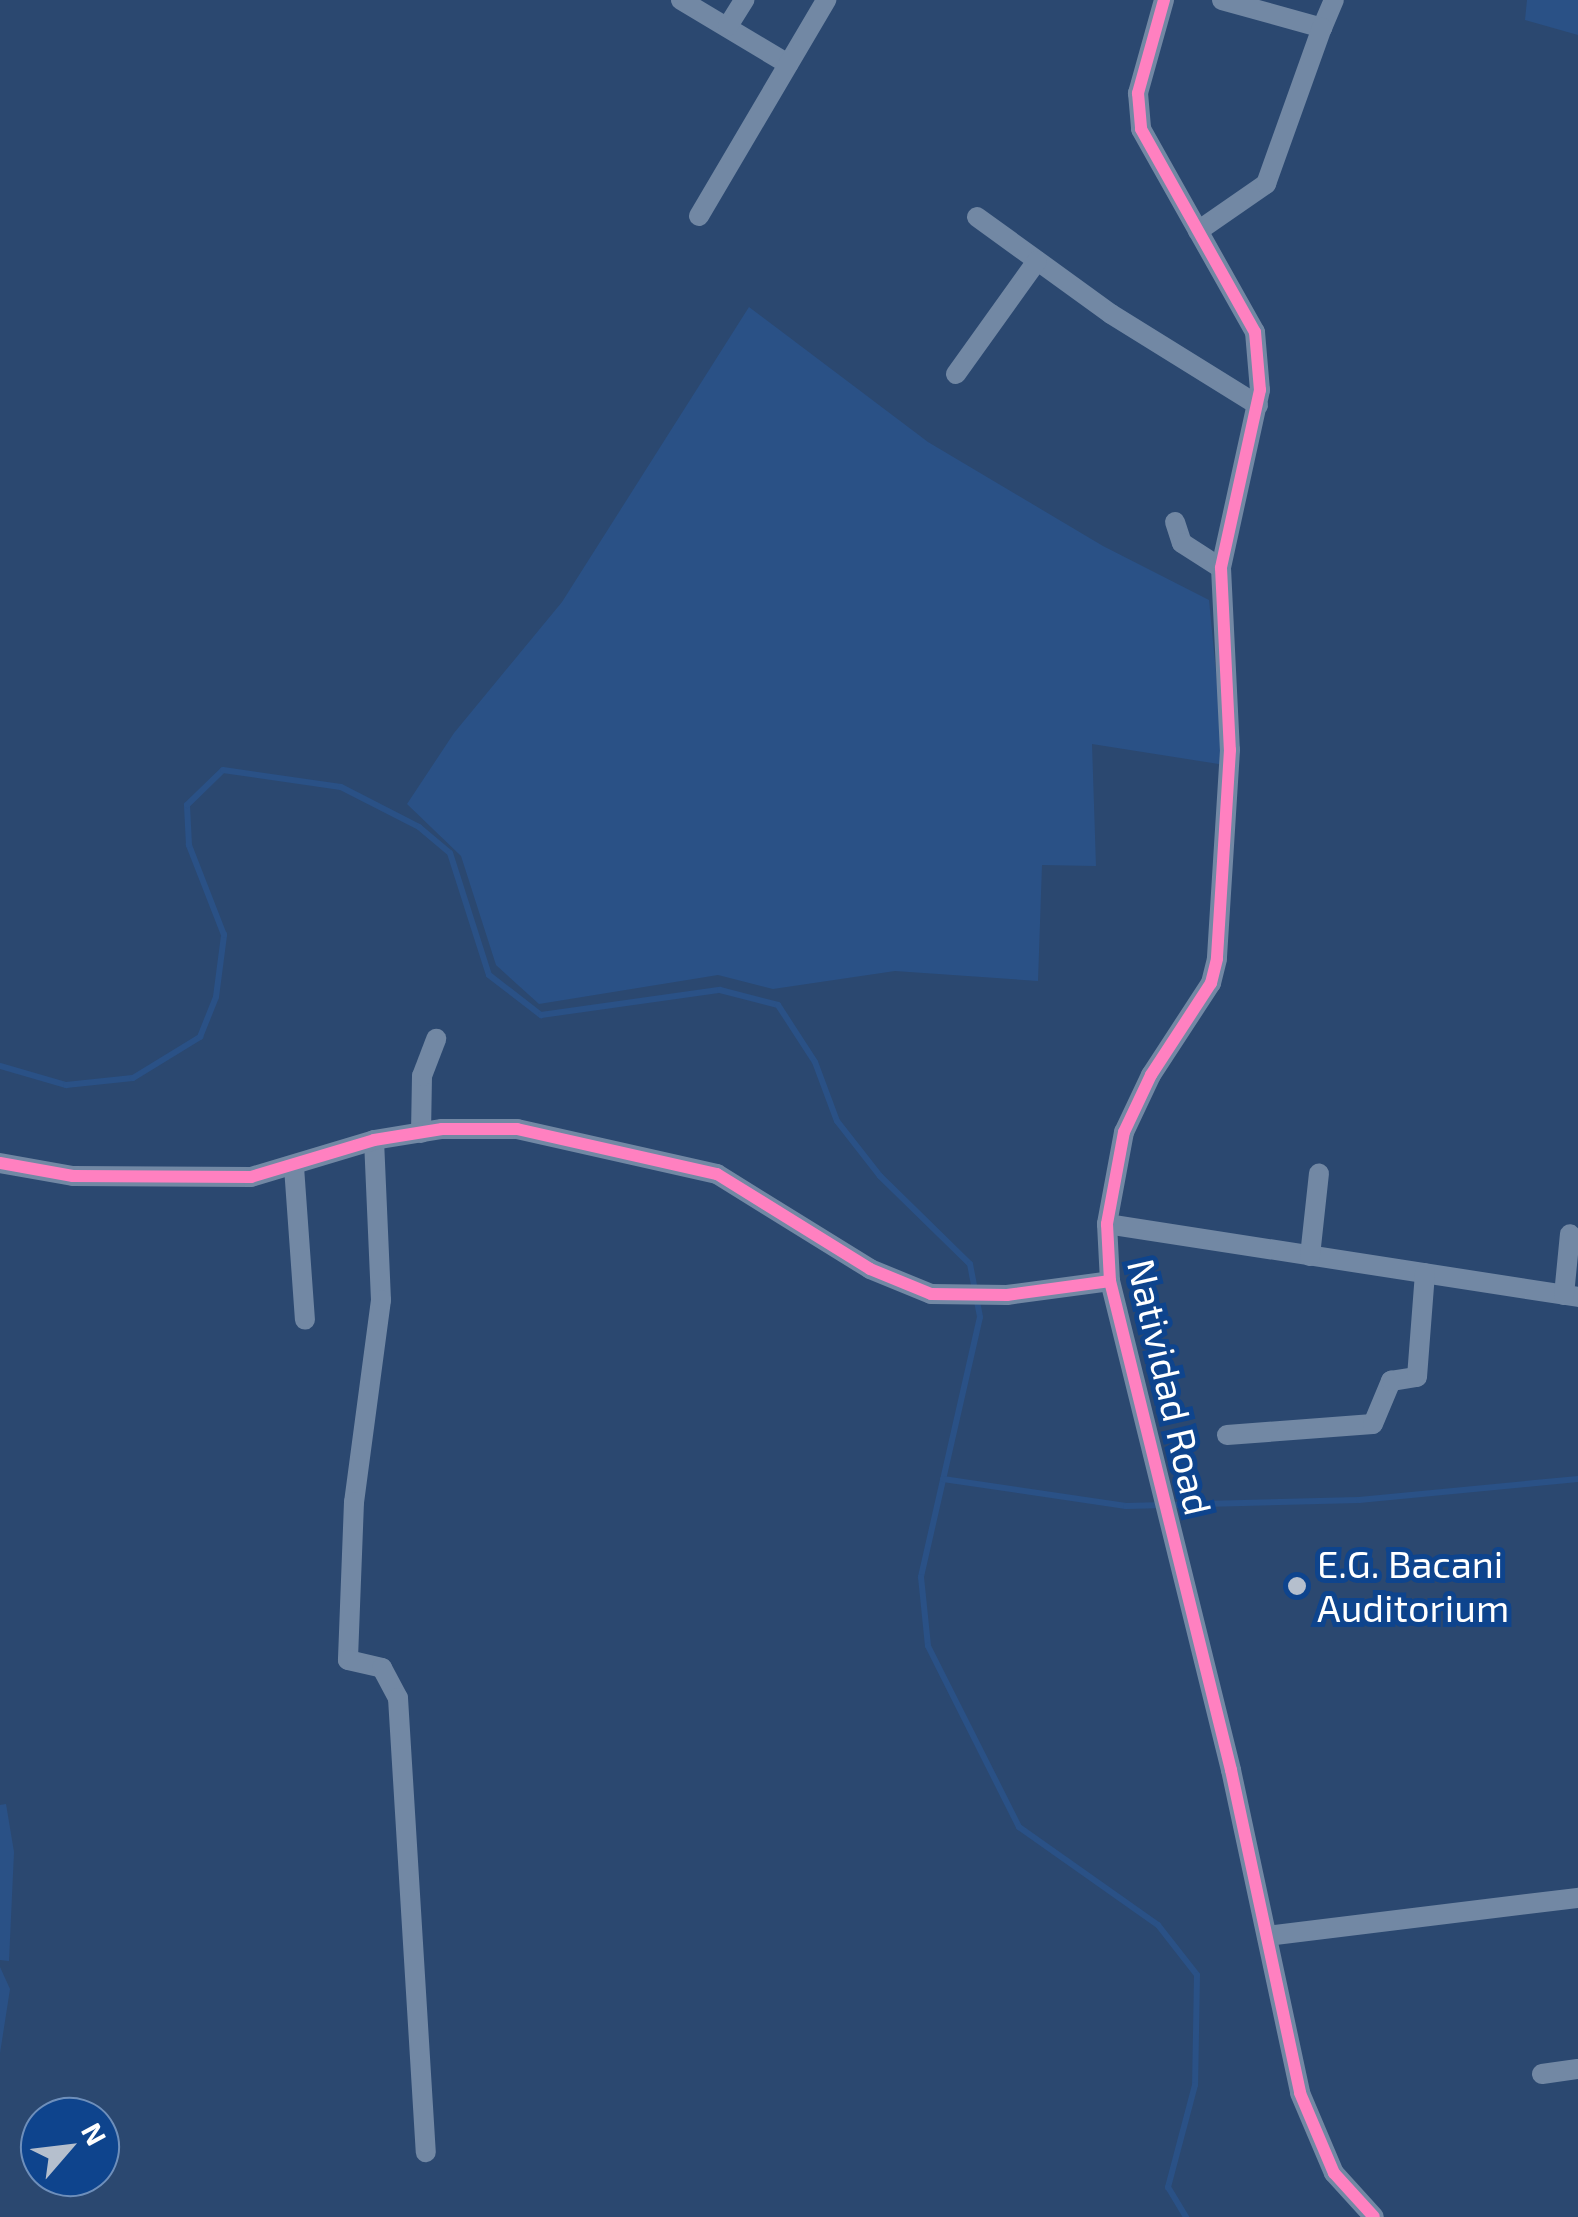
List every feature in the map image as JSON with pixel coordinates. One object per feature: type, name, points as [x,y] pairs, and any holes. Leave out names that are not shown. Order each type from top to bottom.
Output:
[{"type":"street","points":[[681,0],[788,64]]},
{"type":"street","points":[[728,26],[744,0]]},
{"type":"street","points":[[698,216],[826,0]]},
{"type":"street","name":"Natividad Road","points":[[1164,0],[1137,110],[1156,158],[1256,332],[1258,405],[1227,520],[1221,568],[1230,750],[1217,959],[1211,983],[1133,1108],[1114,1166],[1107,1224],[1110,1281],[1267,1936],[1300,2094],[1316,2140],[1334,2173],[1374,2217]]},
{"type":"street","points":[[1222,0],[1322,28]]},
{"type":"street","points":[[1198,231],[1266,184],[1334,0]]},
{"type":"street","points":[[977,217],[1036,261],[1258,405]]},
{"type":"street","points":[[956,374],[1036,261]]},
{"type":"street","points":[[1175,522],[1182,544],[1221,568]]},
{"type":"street","points":[[421,1133],[419,1092],[436,1039]]},
{"type":"street","points":[[0,1163],[107,1178],[252,1178],[374,1140],[421,1133],[517,1129],[696,1168],[758,1195],[887,1278],[953,1296],[1008,1295],[1110,1281]]},
{"type":"street","points":[[374,1140],[382,1300],[354,1502],[348,1660],[382,1668],[398,1698],[426,2152]]},
{"type":"street","points":[[294,1167],[304,1320]]},
{"type":"street","points":[[1310,1256],[1320,1173]]},
{"type":"street","points":[[1107,1224],[1571,1296],[1570,1234]]},
{"type":"street","points":[[1227,1434],[1373,1424],[1391,1381],[1417,1377],[1425,1273]]},
{"type":"street","points":[[1267,1936],[1578,1898]]},
{"type":"street","points":[[1542,2074],[1578,2069]]},
{"type":"water","points":[[1527,0],[1578,0],[1578,35],[1525,20]]},
{"type":"water","points":[[749,307],[928,442],[1103,546],[1209,600],[1225,765],[1092,744],[1096,866],[1042,865],[1038,981],[895,971],[773,989],[718,975],[539,1004],[496,965],[461,856],[407,804],[454,733],[562,602]]},
{"type":"water","points":[[6,1804],[14,1852],[9,1961],[0,1960],[0,1805]]},
{"type":"water","points":[[0,1967],[10,1989],[0,2053]]},
{"type":"waterway","points":[[0,1066],[66,1085],[133,1078],[200,1037],[216,997],[224,935],[189,845],[187,805],[223,770],[341,787],[419,827],[450,853],[489,975],[541,1015],[720,990],[778,1005],[815,1062],[837,1121],[880,1176],[970,1264],[980,1317],[921,1577],[928,1646],[1019,1827],[1158,1925],[1197,1975],[1195,2085],[1168,2187],[1186,2217]]},
{"type":"waterway","points":[[943,1479],[1126,1506],[1359,1500],[1578,1479]]},
{"type":"cycle path","points":[[1164,0],[1138,93],[1141,129],[1255,332],[1260,390],[1221,568],[1230,750],[1217,959],[1211,983],[1151,1075],[1124,1132],[1107,1224],[1110,1281],[1231,1770],[1300,2093],[1334,2173],[1374,2217]]},
{"type":"cycle path","points":[[0,1163],[73,1176],[251,1177],[374,1140],[442,1129],[517,1129],[717,1174],[870,1269],[931,1294],[1007,1295],[1110,1281]]},
{"type":"place","name":"E.G. Bacani Auditorium","points":[[1297,1586]]}]
